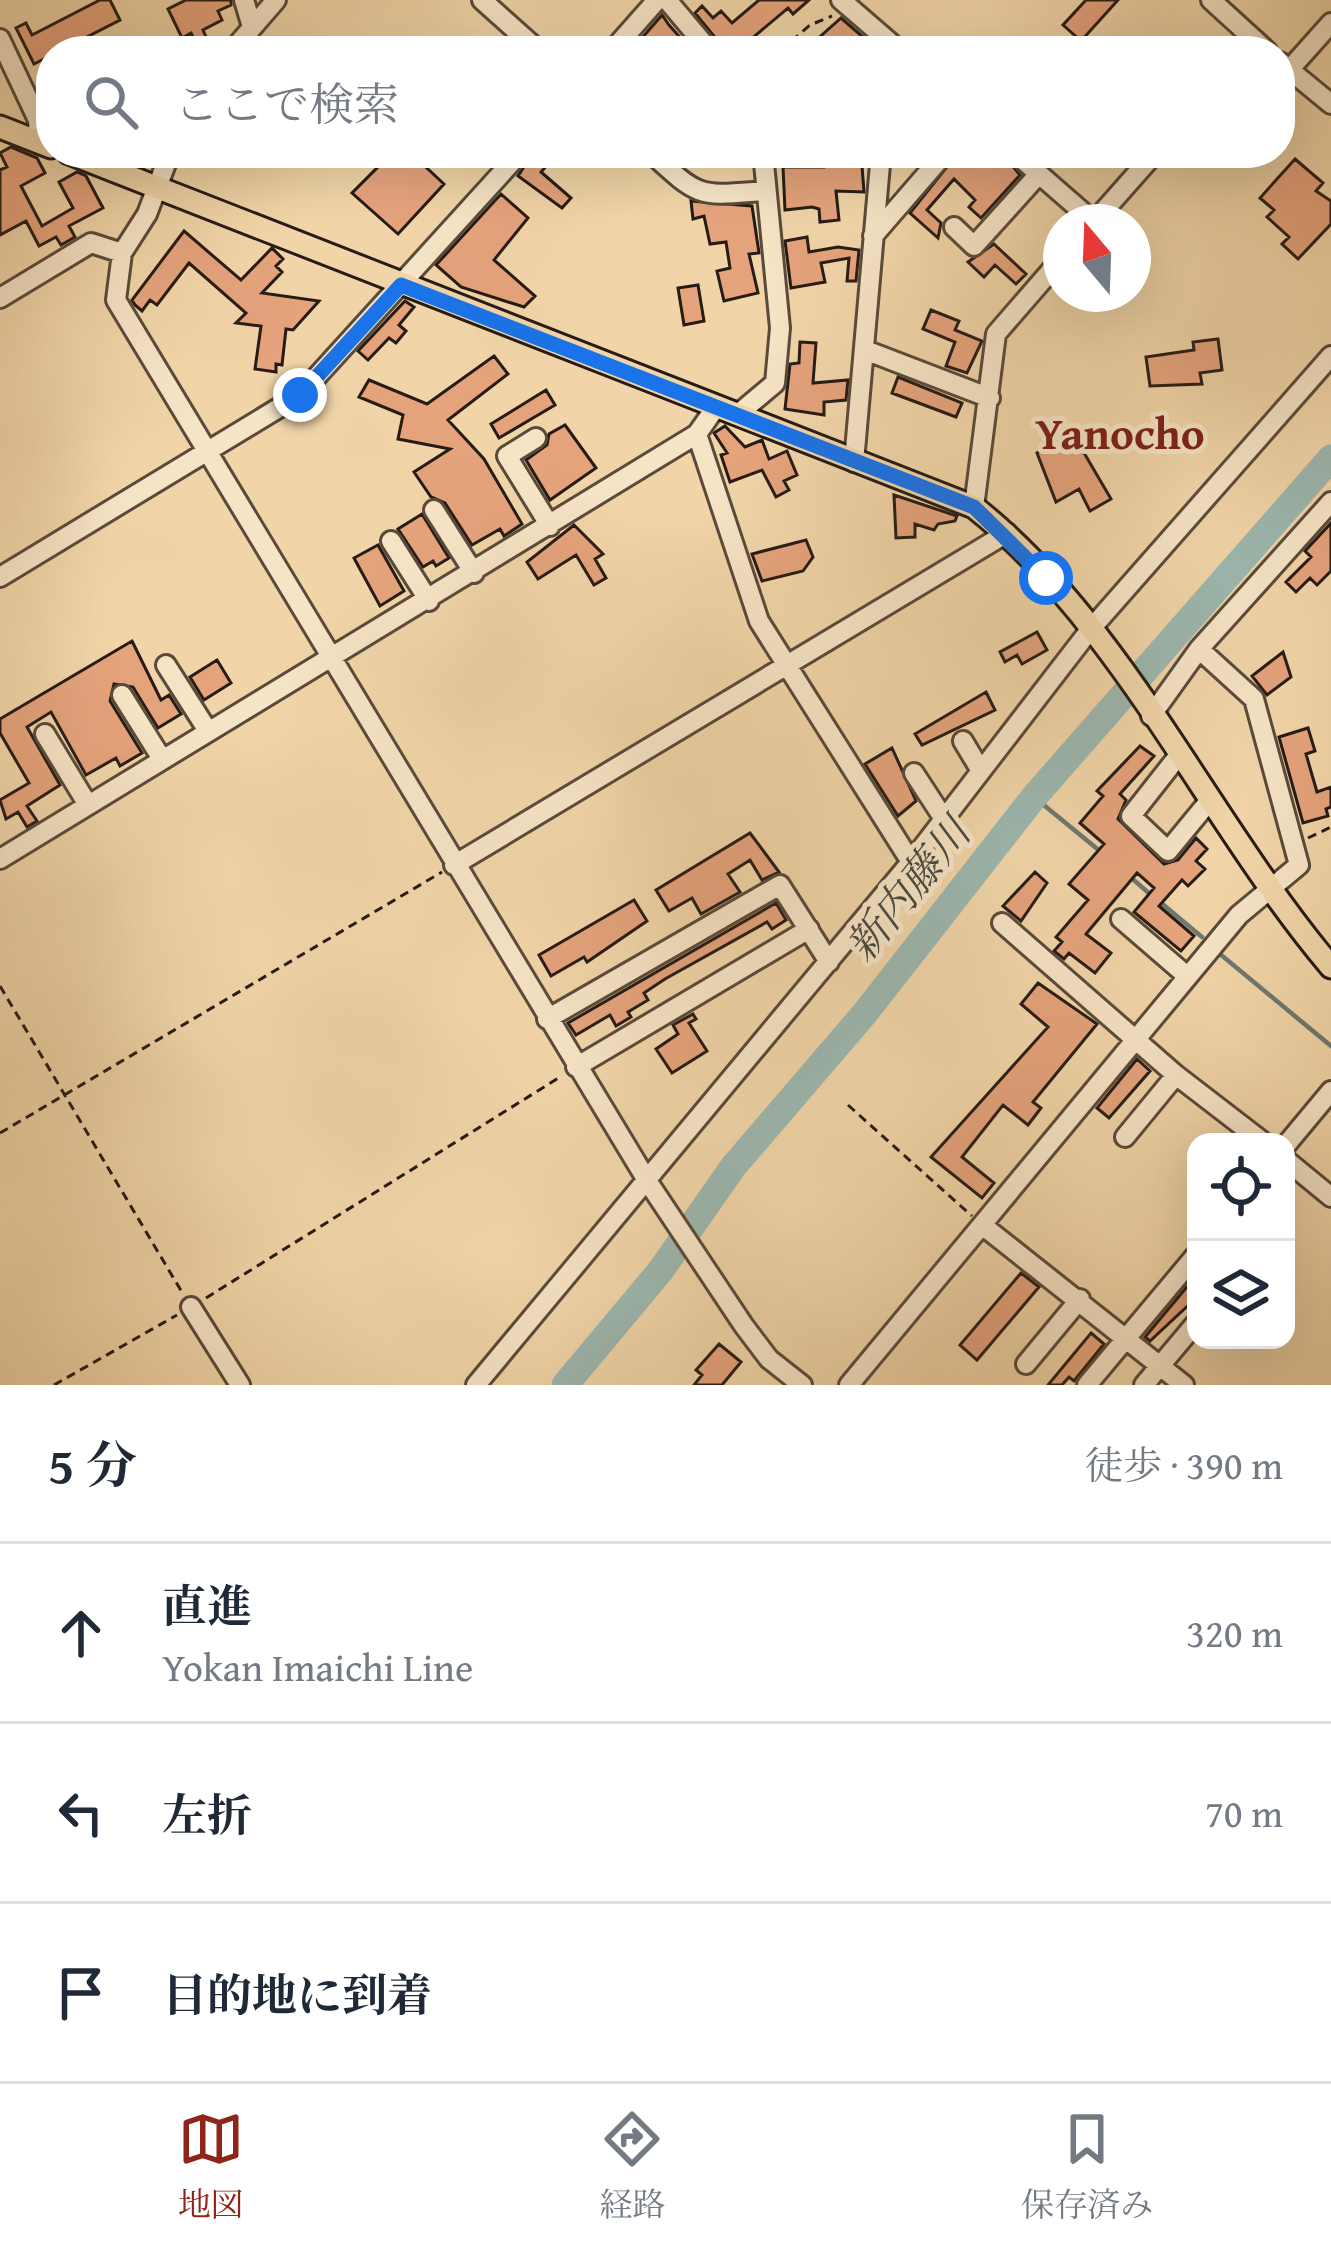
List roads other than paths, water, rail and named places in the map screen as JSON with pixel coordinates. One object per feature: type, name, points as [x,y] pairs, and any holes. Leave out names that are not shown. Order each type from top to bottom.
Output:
[{"type":"main road","points":[[0,127],[36,141]]},
{"type":"main road","points":[[112,168],[974,507],[1007,533],[1093,636],[1331,967]]},
{"type":"street","points":[[244,0],[251,27]]},
{"type":"street","points":[[244,36],[275,0]]},
{"type":"street","points":[[482,0],[522,36]]},
{"type":"street","points":[[625,36],[656,0]]},
{"type":"street","points":[[667,0],[697,36]]},
{"type":"street","points":[[845,2],[881,36]]},
{"type":"street","points":[[1220,4],[1246,36]]},
{"type":"street","points":[[1295,56],[1331,22]]},
{"type":"street","points":[[0,39],[36,116]]},
{"type":"street","points":[[1295,73],[1328,94]]},
{"type":"street","points":[[164,168],[147,214],[122,253],[116,300],[651,1187],[769,1359],[802,1385]]},
{"type":"street","points":[[0,578],[300,395],[506,168]]},
{"type":"street","points":[[668,168],[693,191],[706,196],[765,191]]},
{"type":"street","points":[[0,859],[429,601],[775,383],[780,328],[764,168]]},
{"type":"street","points":[[854,462],[880,168]]},
{"type":"street","points":[[873,236],[932,168]]},
{"type":"street","points":[[1033,168],[1094,222],[1142,168]]},
{"type":"street","points":[[953,227],[974,246],[1039,173]]},
{"type":"street","points":[[0,298],[91,243],[122,253]]},
{"type":"street","points":[[974,507],[996,334],[1043,280]]},
{"type":"street","points":[[866,350],[990,398]]},
{"type":"street","points":[[476,1385],[651,1187],[982,771],[1331,356]]},
{"type":"street","points":[[697,434],[759,622],[789,662],[911,862]]},
{"type":"street","points":[[536,438],[507,456],[550,526]]},
{"type":"street","points":[[1149,713],[1199,649],[1330,505]]},
{"type":"street","points":[[434,510],[474,573]]},
{"type":"street","points":[[454,865],[1007,533]]},
{"type":"street","points":[[391,541],[429,601]]},
{"type":"street","points":[[849,1385],[1238,915],[1299,866],[1254,699],[1199,649]]},
{"type":"street","points":[[166,665],[208,731]]},
{"type":"street","points":[[122,694],[163,759]]},
{"type":"street","points":[[45,734],[88,805]]},
{"type":"street","points":[[963,741],[982,771]]},
{"type":"street","points":[[1179,755],[1131,815],[1168,851],[1210,800]]},
{"type":"street","points":[[914,772],[944,819]]},
{"type":"street","points":[[547,1019],[780,885],[829,962]]},
{"type":"street","points":[[1121,919],[1186,976]]},
{"type":"street","points":[[1001,922],[1176,1075],[1252,1133]]},
{"type":"street","points":[[576,1067],[808,929]]},
{"type":"street","points":[[1125,1137],[1176,1075]]},
{"type":"street","points":[[1295,1134],[1331,1091]]},
{"type":"street","points":[[1295,1167],[1331,1197]]},
{"type":"street","points":[[982,1225],[1184,1385]]},
{"type":"street","points":[[1087,1385],[1187,1266]]},
{"type":"street","points":[[1026,1364],[1080,1299]]},
{"type":"street","points":[[191,1307],[240,1385]]},
{"type":"street","points":[[1144,1385],[1187,1334]]},
{"type":"waterway","name":"新内藤川","points":[[565,1385],[661,1270],[733,1167],[865,1013],[1034,797],[1331,458]]},
{"type":"waterway","points":[[1034,797],[1101,852]]},
{"type":"waterway","points":[[1128,875],[1151,895]]},
{"type":"waterway","points":[[1160,902],[1202,937]]},
{"type":"waterway","points":[[1220,954],[1331,1046]]},
{"type":"district","name":"Yanocho","points":[[1120,432]]}]
